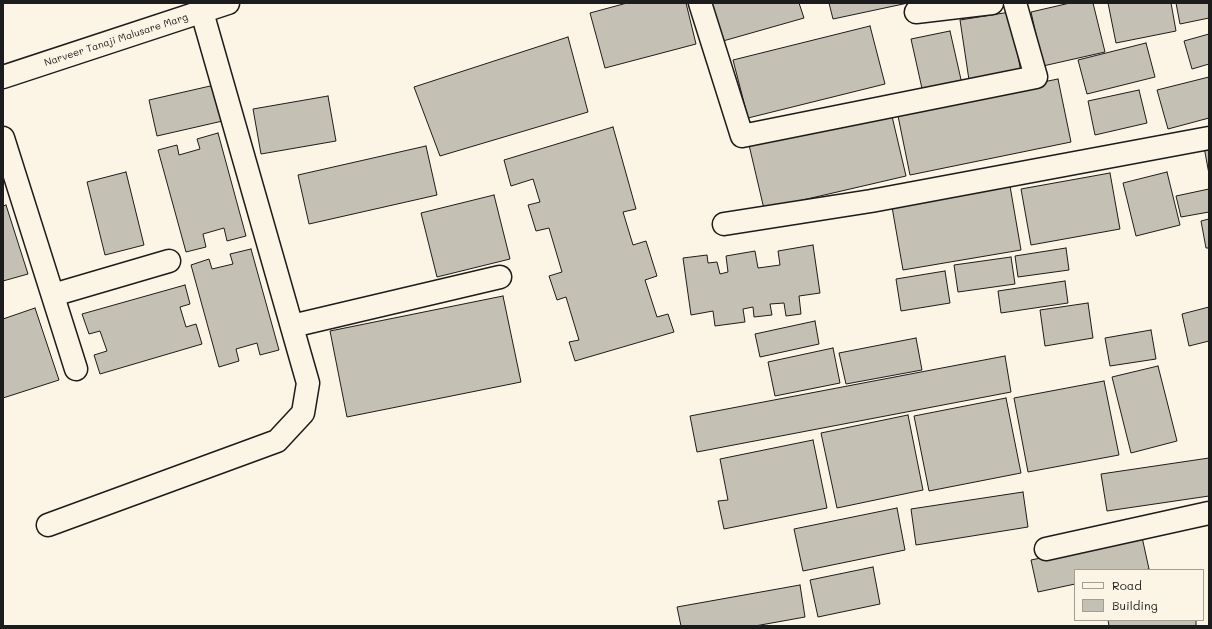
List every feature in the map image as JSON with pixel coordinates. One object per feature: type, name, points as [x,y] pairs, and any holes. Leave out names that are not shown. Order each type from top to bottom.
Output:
[{"type":"street","name":"Narveer Tanaji Malusare Marg","points":[[3,77],[228,3]]},
{"type":"street","points":[[700,3],[742,136],[1036,77],[1015,3]]},
{"type":"street","points":[[916,12],[992,3]]},
{"type":"street","points":[[48,525],[277,441],[303,413],[308,383],[202,12]]},
{"type":"street","points":[[3,138],[76,369]]},
{"type":"street","points":[[724,224],[871,200],[1209,138]]},
{"type":"street","points":[[53,295],[168,261]]},
{"type":"street","points":[[292,326],[500,277]]},
{"type":"street","points":[[1046,549],[1209,513]]},
{"type":"building","points":[[627,3],[686,3],[696,44],[605,68],[590,13]]},
{"type":"building","points":[[712,3],[799,3],[804,18],[723,41]]},
{"type":"building","points":[[829,3],[908,3],[833,19]]},
{"type":"building","points":[[1070,3],[1093,3],[1105,52],[1043,66],[1031,12]]},
{"type":"building","points":[[1108,3],[1171,3],[1176,31],[1116,43]]},
{"type":"building","points":[[1176,3],[1209,3],[1209,18],[1180,24]]},
{"type":"building","points":[[1010,12],[1021,72],[969,80],[960,20]]},
{"type":"building","points":[[870,26],[885,84],[748,118],[733,60]]},
{"type":"building","points":[[950,31],[962,84],[923,93],[911,39]]},
{"type":"building","points":[[1209,34],[1209,64],[1192,69],[1184,41]]},
{"type":"building","points":[[568,37],[588,112],[440,156],[414,87]]},
{"type":"building","points":[[1146,43],[1155,77],[1087,94],[1078,60]]},
{"type":"building","points":[[1209,77],[1209,118],[1168,129],[1157,90]]},
{"type":"building","points":[[1058,79],[1071,142],[910,175],[897,111]]},
{"type":"building","points":[[219,84],[227,120],[157,136],[149,100]]},
{"type":"building","points":[[1139,90],[1147,123],[1095,135],[1088,101]]},
{"type":"building","points":[[328,96],[336,141],[261,154],[253,109]]},
{"type":"building","points":[[891,112],[906,176],[764,209],[749,145]]},
{"type":"building","points":[[613,127],[636,209],[623,212],[633,245],[646,241],[657,276],[645,280],[657,317],[668,314],[674,332],[575,361],[569,342],[579,340],[566,297],[557,300],[549,276],[562,272],[549,228],[536,231],[528,205],[540,202],[533,179],[511,186],[504,160]]},
{"type":"building","points":[[218,133],[246,236],[227,241],[224,228],[203,234],[206,247],[186,252],[158,150],[177,145],[179,155],[200,149],[197,139]]},
{"type":"building","points":[[426,146],[437,195],[309,224],[298,175]]},
{"type":"building","points":[[1209,146],[1209,174],[1204,147]]},
{"type":"building","points":[[126,172],[144,245],[105,255],[87,182]]},
{"type":"building","points":[[1167,172],[1180,225],[1136,236],[1123,183]]},
{"type":"building","points":[[1110,173],[1120,229],[1031,245],[1021,189]]},
{"type":"building","points":[[1010,186],[1021,250],[903,270],[892,207]]},
{"type":"building","points":[[1209,189],[1209,212],[1181,217],[1176,196]]},
{"type":"building","points":[[494,195],[510,259],[437,277],[421,213]]},
{"type":"building","points":[[6,205],[28,274],[3,281],[3,206]]},
{"type":"building","points":[[1209,219],[1209,248],[1206,248],[1201,221]]},
{"type":"building","points":[[813,245],[820,293],[799,296],[801,314],[786,316],[784,303],[770,304],[772,315],[754,317],[753,307],[743,309],[745,322],[715,326],[713,311],[691,315],[683,258],[707,255],[708,263],[717,262],[720,274],[728,272],[726,256],[755,251],[758,268],[780,265],[778,251]]},
{"type":"building","points":[[1066,248],[1069,270],[1018,277],[1015,256]]},
{"type":"building","points":[[251,249],[279,350],[260,355],[257,343],[236,349],[239,361],[219,367],[191,265],[209,259],[212,269],[233,264],[230,254]]},
{"type":"building","points":[[1011,257],[1015,284],[958,292],[954,265]]},
{"type":"building","points":[[945,271],[950,303],[901,311],[896,279]]},
{"type":"building","points":[[1065,281],[1068,303],[1001,313],[998,291]]},
{"type":"building","points":[[185,285],[190,304],[180,307],[186,327],[196,324],[202,344],[100,374],[94,355],[107,351],[100,331],[89,334],[82,314]]},
{"type":"building","points":[[503,296],[521,382],[347,417],[330,331]]},
{"type":"building","points":[[1088,303],[1093,338],[1045,346],[1040,310]]},
{"type":"building","points":[[1209,307],[1209,341],[1189,346],[1182,314]]},
{"type":"building","points":[[35,308],[59,380],[3,398],[3,319]]},
{"type":"building","points":[[815,321],[819,344],[760,357],[755,334]]},
{"type":"building","points":[[1151,330],[1156,359],[1110,366],[1105,338]]},
{"type":"building","points":[[916,338],[922,370],[846,384],[839,353]]},
{"type":"building","points":[[833,348],[840,383],[775,396],[768,362]]},
{"type":"building","points":[[1005,356],[1011,392],[697,452],[690,416]]},
{"type":"building","points":[[1158,366],[1177,441],[1131,453],[1112,377]]},
{"type":"building","points":[[1104,381],[1119,455],[1028,472],[1014,398]]},
{"type":"building","points":[[1006,398],[1021,473],[929,491],[914,416]]},
{"type":"building","points":[[908,415],[923,490],[837,508],[821,433]]},
{"type":"building","points":[[813,440],[827,508],[724,529],[718,501],[728,500],[720,459]]},
{"type":"building","points":[[1209,458],[1209,496],[1107,511],[1101,474]]},
{"type":"building","points":[[1023,492],[1028,527],[916,545],[911,509]]},
{"type":"building","points":[[897,508],[905,550],[803,571],[794,529]]},
{"type":"building","points":[[1142,537],[1149,569],[1074,569],[1074,584],[1038,592],[1031,560]]},
{"type":"building","points":[[873,567],[880,604],[818,617],[810,580]]},
{"type":"building","points":[[800,585],[805,617],[755,626],[681,626],[677,607]]},
{"type":"building","points":[[1108,621],[1196,621],[1196,626],[1109,626]]}]
